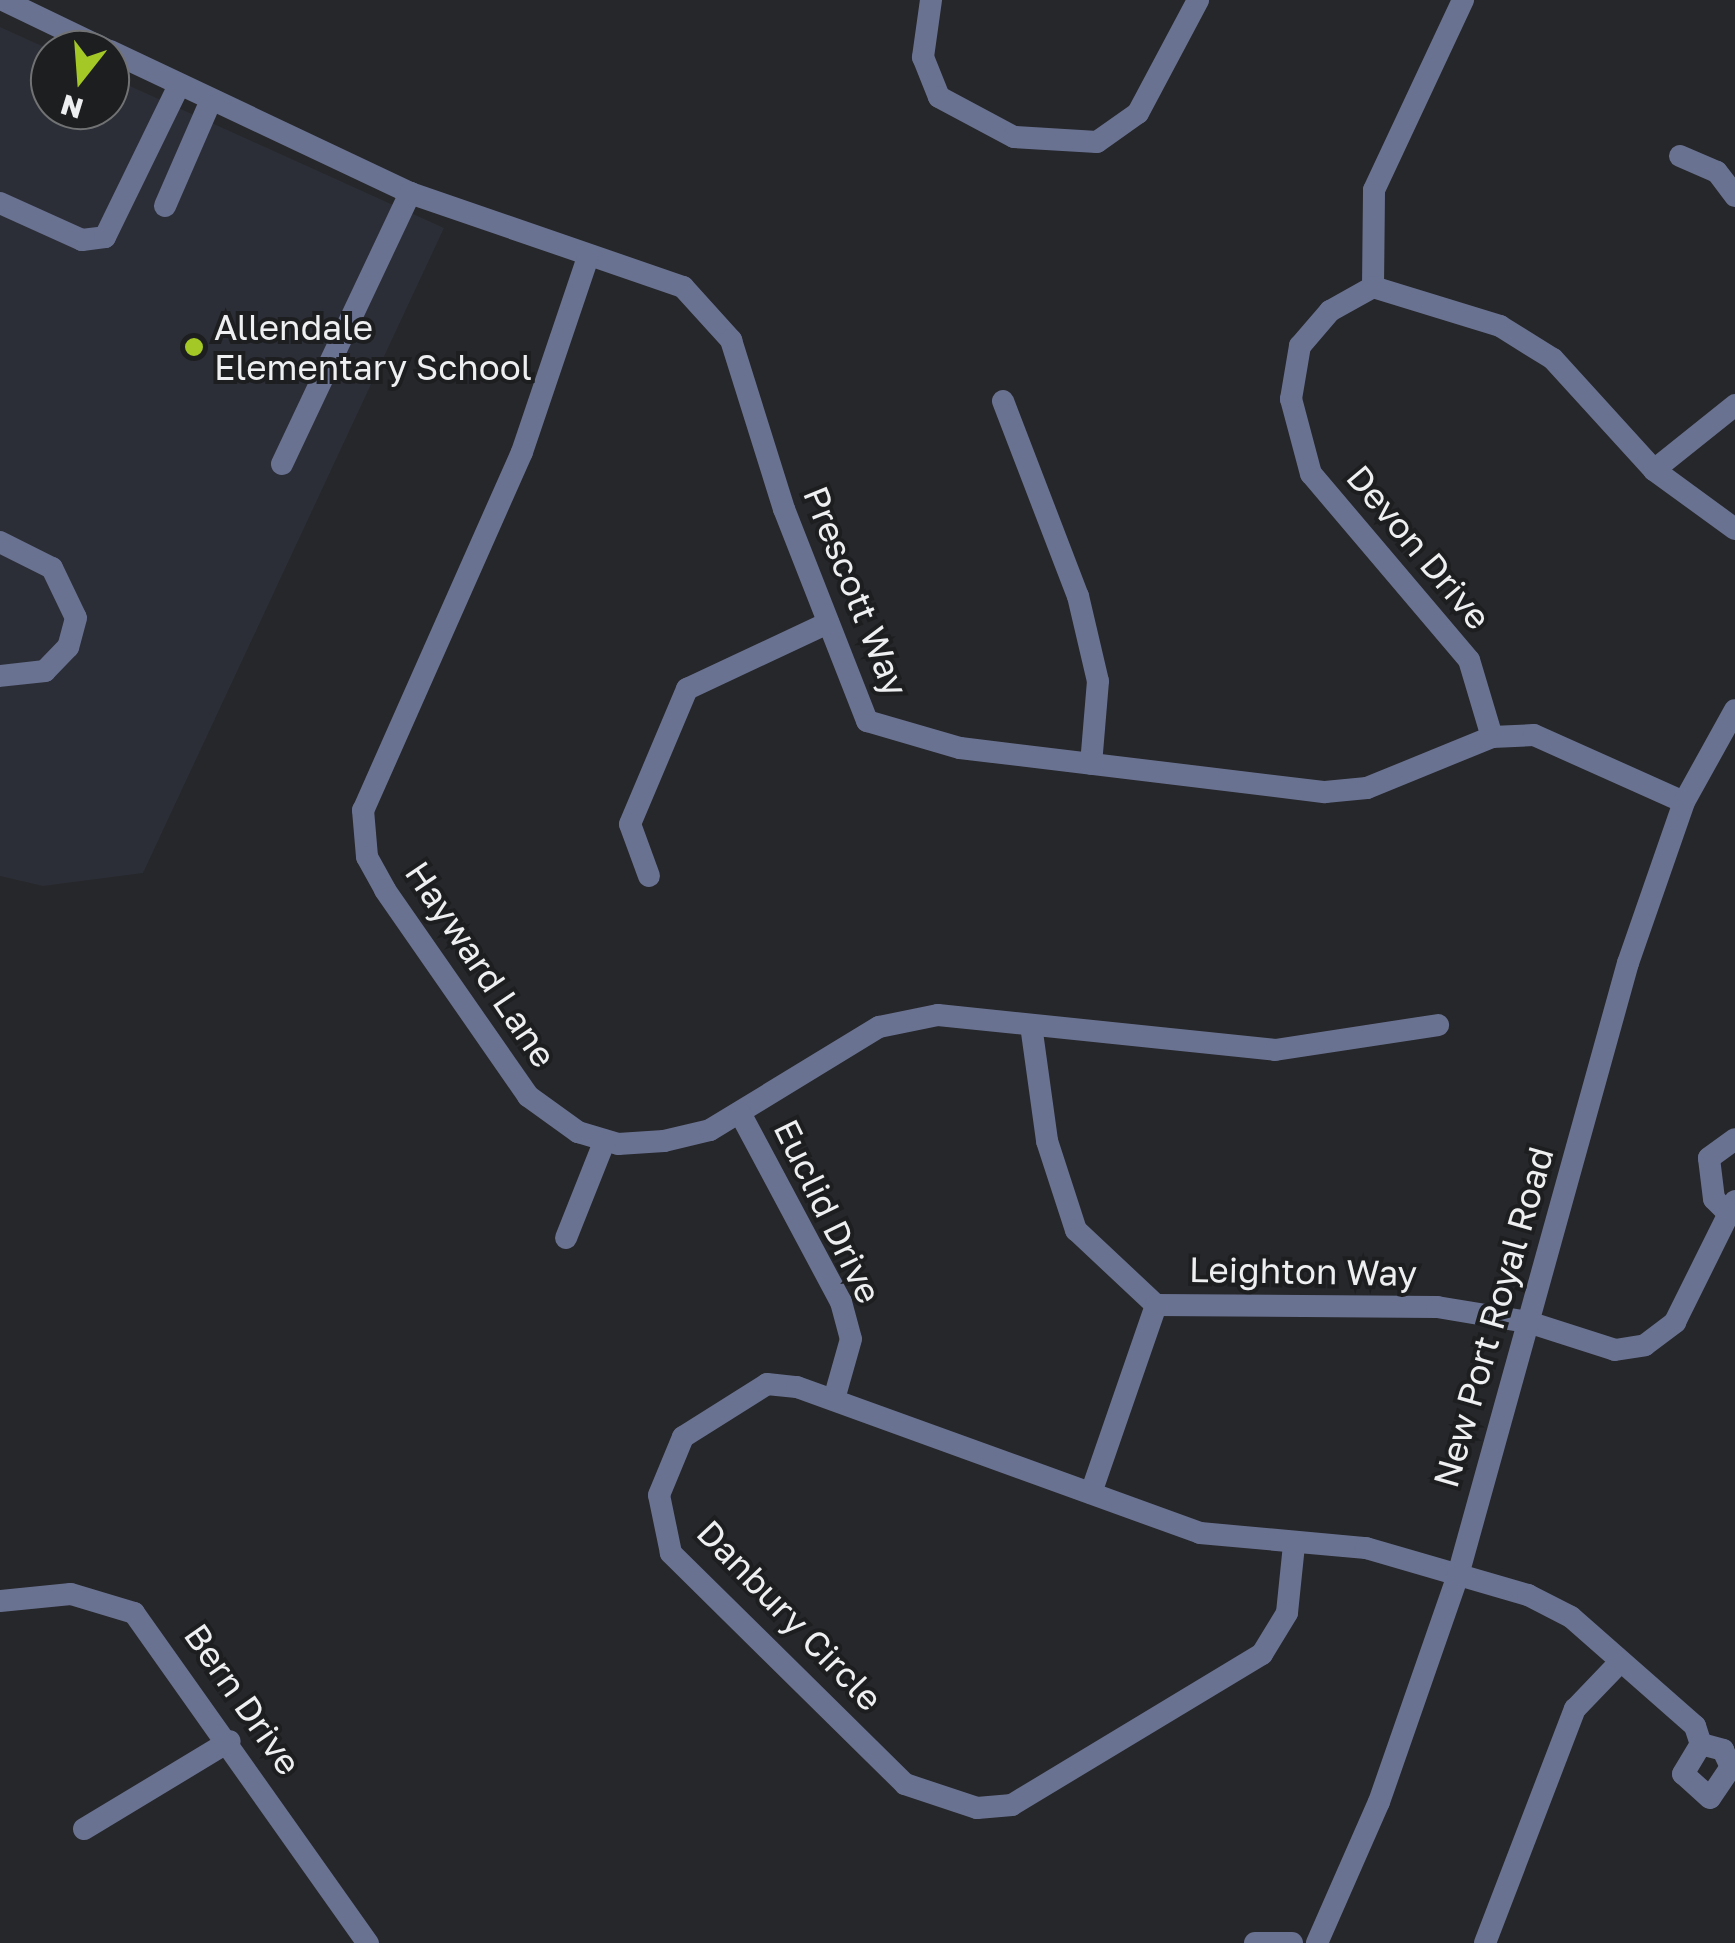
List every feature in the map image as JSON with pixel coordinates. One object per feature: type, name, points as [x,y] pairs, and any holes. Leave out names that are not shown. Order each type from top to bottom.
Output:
[{"type":"street","name":"Prescott Way","points":[[4,0],[66,30]]},
{"type":"street","points":[[932,0],[922,57],[939,97],[1014,137],[1056,142],[1097,142],[1138,113],[1198,0]]},
{"type":"street","points":[[1463,0],[1374,190],[1373,288],[1500,326],[1552,358],[1654,470],[1735,529]]},
{"type":"street","name":"Prescott Way","points":[[130,61],[410,193],[586,260],[683,288],[731,340],[828,623],[867,721],[908,739],[1324,792],[1367,788],[1492,737],[1534,735],[1684,802]]},
{"type":"street","points":[[0,203],[82,240],[105,237],[179,84]]},
{"type":"street","points":[[165,206],[211,100]]},
{"type":"street","points":[[1680,156],[1717,172],[1735,196]]},
{"type":"street","points":[[282,464],[410,193]]},
{"type":"street","name":"Hayward Lane","points":[[586,260],[522,452],[362,810],[367,857],[385,890],[528,1096],[605,1140],[664,1141],[740,1113],[879,1026],[938,1015],[1276,1050],[1438,1025]]},
{"type":"street","name":"Devon Drive","points":[[1373,288],[1330,311],[1300,346],[1291,399],[1311,474],[1469,660],[1492,737]]},
{"type":"street","points":[[1003,401],[1078,596],[1098,681],[1091,764]]},
{"type":"street","points":[[1654,470],[1735,406]]},
{"type":"street","points":[[0,542],[52,568],[76,618],[68,647],[44,671],[0,676]]},
{"type":"street","points":[[649,876],[630,824],[688,688],[828,623]]},
{"type":"street","name":"New Port Royal Road","points":[[1318,1943],[1458,1574],[1528,1322],[1684,802],[1735,710]]},
{"type":"street","name":"Leighton Way","points":[[1031,1024],[1047,1141],[1076,1230],[1156,1304],[1436,1307],[1528,1322],[1615,1350],[1645,1345],[1675,1322],[1731,1206]]},
{"type":"street","name":"Euclid Drive","points":[[740,1113],[841,1302],[850,1339],[834,1399]]},
{"type":"street","points":[[1731,1206],[1714,1199],[1709,1158],[1735,1139]]},
{"type":"street","points":[[566,1238],[605,1140]]},
{"type":"street","points":[[1091,1493],[1156,1304]]},
{"type":"street","name":"Danbury Circle","points":[[1294,1546],[1287,1612],[1262,1654],[1012,1805],[944,1804],[905,1784],[671,1553],[658,1495],[683,1437],[742,1395],[767,1384],[834,1399],[1200,1533],[1294,1546],[1366,1548],[1458,1574],[1571,1618],[1695,1726],[1701,1744]]},
{"type":"street","name":"Bern Drive","points":[[0,1601],[71,1594],[134,1613],[230,1741],[368,1943]]},
{"type":"street","points":[[1486,1943],[1575,1709],[1621,1661]]},
{"type":"street","points":[[84,1829],[230,1741]]},
{"type":"street","points":[[1255,1943],[1292,1943]]},
{"type":"shaded area","name":"Allendale Elementary School","points":[[0,27],[30,41],[30,130],[130,130],[130,86],[444,228],[143,873],[43,886],[0,876]]},
{"type":"place","name":"Allendale Elementary School","points":[[194,347]]}]
